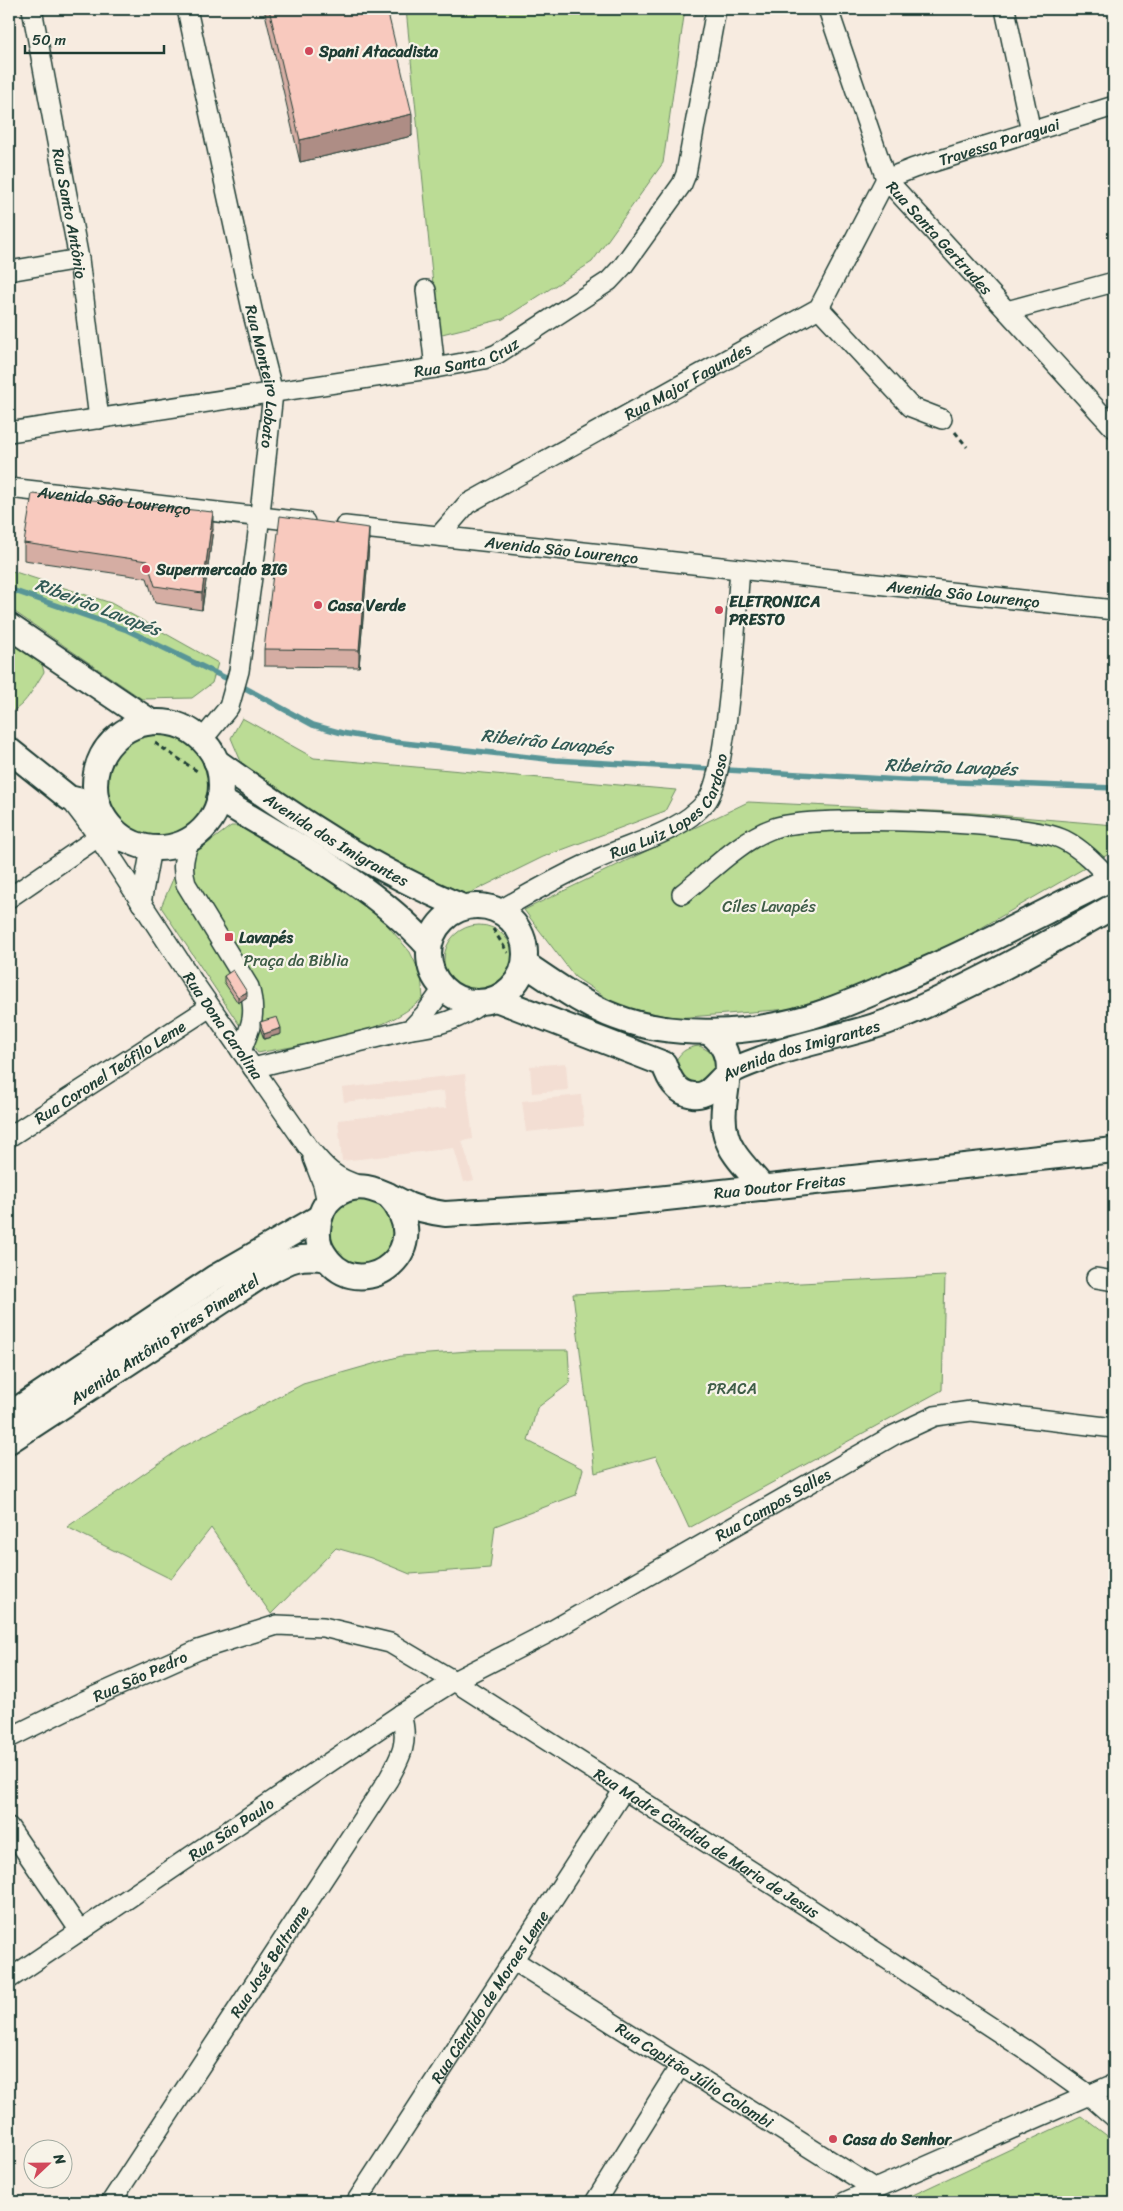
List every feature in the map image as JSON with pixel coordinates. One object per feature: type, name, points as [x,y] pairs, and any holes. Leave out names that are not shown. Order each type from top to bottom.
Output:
[{"type":"main road","name":"Avenida dos Imigrantes","points":[[9,626],[151,722]]},
{"type":"main road","name":"Avenida dos Imigrantes","points":[[98,821],[95,773],[100,758],[109,744],[121,733],[135,725],[151,722],[178,725],[202,740],[216,761],[292,816],[392,875],[463,907],[481,906],[499,911]]},
{"type":"main road","points":[[9,750],[98,821],[143,846]]},
{"type":"main road","name":"Avenida dos Imigrantes","points":[[143,846],[170,847],[190,839],[202,830],[213,816],[219,799],[221,784],[216,761]]},
{"type":"main road","name":"Avenida dos Imigrantes","points":[[219,799],[366,892],[412,928],[429,948]]},
{"type":"main road","name":"Avenida dos Imigrantes","points":[[525,964],[586,1003],[617,1017],[657,1028],[699,1032],[750,1028],[809,1017],[858,999],[968,951],[1112,877]]},
{"type":"main road","name":"Avenida dos Imigrantes","points":[[664,1064],[668,1079],[679,1090],[694,1095],[705,1093],[718,1085],[727,1075],[771,1055],[853,1034],[946,996],[1114,906]]},
{"type":"main road","points":[[463,907],[450,913],[439,924],[432,934],[429,948],[429,962],[434,976],[443,989],[461,1000],[489,1001],[664,1064],[667,1050],[676,1038],[699,1032],[718,1039],[726,1049],[728,1062],[723,1120],[726,1136],[732,1150],[763,1188]]},
{"type":"main road","points":[[489,1001],[509,991],[519,978],[525,964],[525,948],[521,933],[512,920],[499,911]]},
{"type":"main road","name":"Rua Doutor Freitas","points":[[388,1195],[416,1208],[445,1214],[610,1204],[1114,1150]]},
{"type":"main road","points":[[323,1210],[318,1239],[334,1267],[348,1274],[369,1276],[384,1270],[398,1259],[405,1245],[405,1220],[399,1206],[388,1195],[361,1186]]},
{"type":"main road","name":"Avenida Antônio Pires Pimentel","points":[[9,1415],[214,1278],[323,1210],[346,1189],[361,1186]]},
{"type":"main road","name":"Rua Doutor Freitas","points":[[405,1245],[425,1221],[445,1214]]},
{"type":"main road","name":"Avenida Antônio Pires Pimentel","points":[[9,1441],[259,1277],[294,1258],[309,1256],[328,1258]]},
{"type":"street","name":"Rua Santo Antônio","points":[[32,9],[79,259],[99,419]]},
{"type":"street","name":"Rua Monteiro Lobato","points":[[187,9],[253,314],[273,393],[239,671],[229,707],[202,740]]},
{"type":"street","name":"Rua Santa Cruz","points":[[9,432],[435,368],[484,359],[508,348],[609,281],[623,266],[682,184],[686,174],[716,9]]},
{"type":"street","name":"Rua Santa Gertrudes","points":[[828,9],[886,178],[1114,428]]},
{"type":"street","points":[[1005,9],[1031,132]]},
{"type":"street","name":"Travessa Paraguai","points":[[886,178],[1114,106]]},
{"type":"street","points":[[886,178],[819,308],[910,407],[942,419]]},
{"type":"street","points":[[9,271],[79,259]]},
{"type":"street","points":[[1007,311],[1114,282]]},
{"type":"street","points":[[426,290],[435,368]]},
{"type":"street","name":"Rua Major Fagundes","points":[[439,536],[468,504],[819,308]]},
{"type":"street","name":"Avenida São Lourenço","points":[[9,488],[259,519],[439,536],[1114,610]]},
{"type":"street","name":"Rua Luiz Lopes Cardoso","points":[[499,911],[540,887],[594,860],[648,839],[692,816],[708,800],[721,759],[740,570]]},
{"type":"street","points":[[9,898],[69,855],[98,821]]},
{"type":"street","name":"Rua Dona Carolina","points":[[98,821],[141,903],[210,1007],[308,1147],[324,1167],[341,1180],[361,1186]]},
{"type":"street","points":[[682,894],[745,844],[774,828],[819,821],[900,821],[1030,830],[1063,839],[1088,856],[1112,877]]},
{"type":"street","points":[[190,839],[183,857],[183,872],[186,884],[249,987],[253,1002],[254,1020],[241,1051]]},
{"type":"street","points":[[141,903],[143,846]]},
{"type":"street","points":[[411,1029],[425,1014],[443,989]]},
{"type":"street","points":[[253,1068],[411,1029],[431,1027],[454,1020],[489,1001]]},
{"type":"street","name":"Rua Coronel Teófilo Leme","points":[[9,1137],[210,1007]]},
{"type":"street","name":"Rua Dona Carolina","points":[[308,1147],[323,1184],[323,1210]]},
{"type":"street","name":"Rua Campos Salles","points":[[454,1681],[546,1634],[894,1434],[935,1416],[971,1411],[1114,1428]]},
{"type":"street","name":"Rua Madre Cândida de Maria de Jesus","points":[[277,1624],[323,1627],[390,1644],[454,1681],[623,1791],[814,1911],[1026,2050],[1089,2095],[1114,2117]]},
{"type":"street","name":"Rua São Pedro","points":[[9,1738],[82,1702],[198,1650],[277,1624]]},
{"type":"street","name":"Rua São Paulo","points":[[9,1979],[401,1714],[454,1681]]},
{"type":"street","name":"Rua José Beltrame","points":[[111,2202],[388,1780],[402,1755],[405,1731],[401,1714]]},
{"type":"street","name":"Rua Cândido de Moraes Leme","points":[[356,2202],[623,1791]]},
{"type":"street","points":[[9,1827],[80,1931]]},
{"type":"street","name":"Rua Capitão Júlio Colombi","points":[[514,1960],[875,2189]]},
{"type":"street","points":[[594,2202],[680,2066]]},
{"type":"street","points":[[845,2202],[1114,2084]]},
{"type":"shaded area","points":[[566,1063],[568,1090],[532,1093],[530,1066]]},
{"type":"shaded area","points":[[465,1074],[473,1139],[462,1141],[474,1180],[464,1182],[454,1148],[342,1161],[338,1120],[446,1108],[444,1091],[344,1102],[342,1088]]},
{"type":"shaded area","points":[[581,1095],[584,1126],[526,1132],[522,1101]]},
{"type":"green space","points":[[406,9],[685,9],[663,163],[592,262],[503,319],[438,335]]},
{"type":"green space","points":[[9,570],[111,603],[218,663],[212,683],[192,698],[142,699],[9,608]]},
{"type":"green space","points":[[9,639],[41,661],[44,672],[25,701],[9,712]]},
{"type":"green space","points":[[242,718],[314,758],[676,790],[665,811],[543,857],[464,896],[400,878],[245,771],[231,738]]},
{"type":"green space","points":[[158,731],[178,735],[195,747],[207,764],[211,784],[207,804],[195,821],[178,833],[158,837],[138,833],[121,821],[109,804],[105,784],[109,764],[121,747],[138,735]]},
{"type":"green space","name":"Cíles Lavapés","points":[[748,802],[973,813],[1114,825],[1114,851],[905,972],[789,1009],[676,1018],[619,1006],[575,977],[524,910]]},
{"type":"green space","name":"Praça da Biblia","points":[[231,826],[251,826],[382,919],[410,952],[421,975],[423,998],[387,1022],[366,1030],[323,1041],[258,1053],[161,907],[179,865]]},
{"type":"green space","points":[[479,925],[492,928],[504,935],[511,947],[514,960],[511,973],[504,985],[492,992],[479,995],[466,992],[454,985],[447,973],[444,960],[447,947],[454,935],[466,928]]},
{"type":"green space","points":[[700,1046],[712,1053],[718,1067],[696,1091],[674,1066],[683,1052]]},
{"type":"green space","points":[[362,1199],[375,1202],[385,1209],[392,1219],[395,1232],[392,1245],[385,1255],[375,1262],[362,1265],[349,1262],[339,1255],[332,1245],[329,1232],[332,1219],[339,1209],[349,1202]]},
{"type":"green space","name":"PRACA","points":[[945,1276],[942,1390],[689,1528],[656,1456],[595,1473],[573,1294]]},
{"type":"green space","points":[[483,1350],[568,1350],[570,1383],[537,1408],[528,1441],[583,1469],[576,1495],[495,1526],[490,1568],[410,1574],[371,1558],[336,1548],[271,1614],[211,1528],[171,1579],[67,1527],[181,1448],[303,1384],[401,1356]]},
{"type":"green space","points":[[1081,2116],[1114,2141],[1114,2202],[898,2202]]},
{"type":"building","points":[[269,9],[387,9],[412,114],[300,140]]},
{"type":"building","name":"Supermercado BIG","points":[[32,494],[213,512],[202,593],[155,586],[147,561],[24,543]]},
{"type":"building","name":"Casa Verde","points":[[280,516],[369,528],[359,650],[264,649]]},
{"type":"building","points":[[233,970],[247,992],[238,997],[224,976]]},
{"type":"building","points":[[277,1017],[281,1028],[264,1034],[260,1022]]},
{"type":"waterway","name":"Ribeirão Lavapés","points":[[9,589],[127,630],[236,683],[313,725],[342,733],[395,742],[555,760],[902,780],[1114,788]]},
{"type":"place","name":"Spani Atacadista","points":[[309,51]]},
{"type":"place","name":"Supermercado BIG","points":[[146,569]]},
{"type":"place","name":"Casa Verde","points":[[318,605]]},
{"type":"place","name":"ELETRONICA PRESTO","points":[[719,610]]},
{"type":"place","name":"Lavapés","points":[[229,937]]},
{"type":"place","name":"Casa do Senhor","points":[[833,2139]]}]
